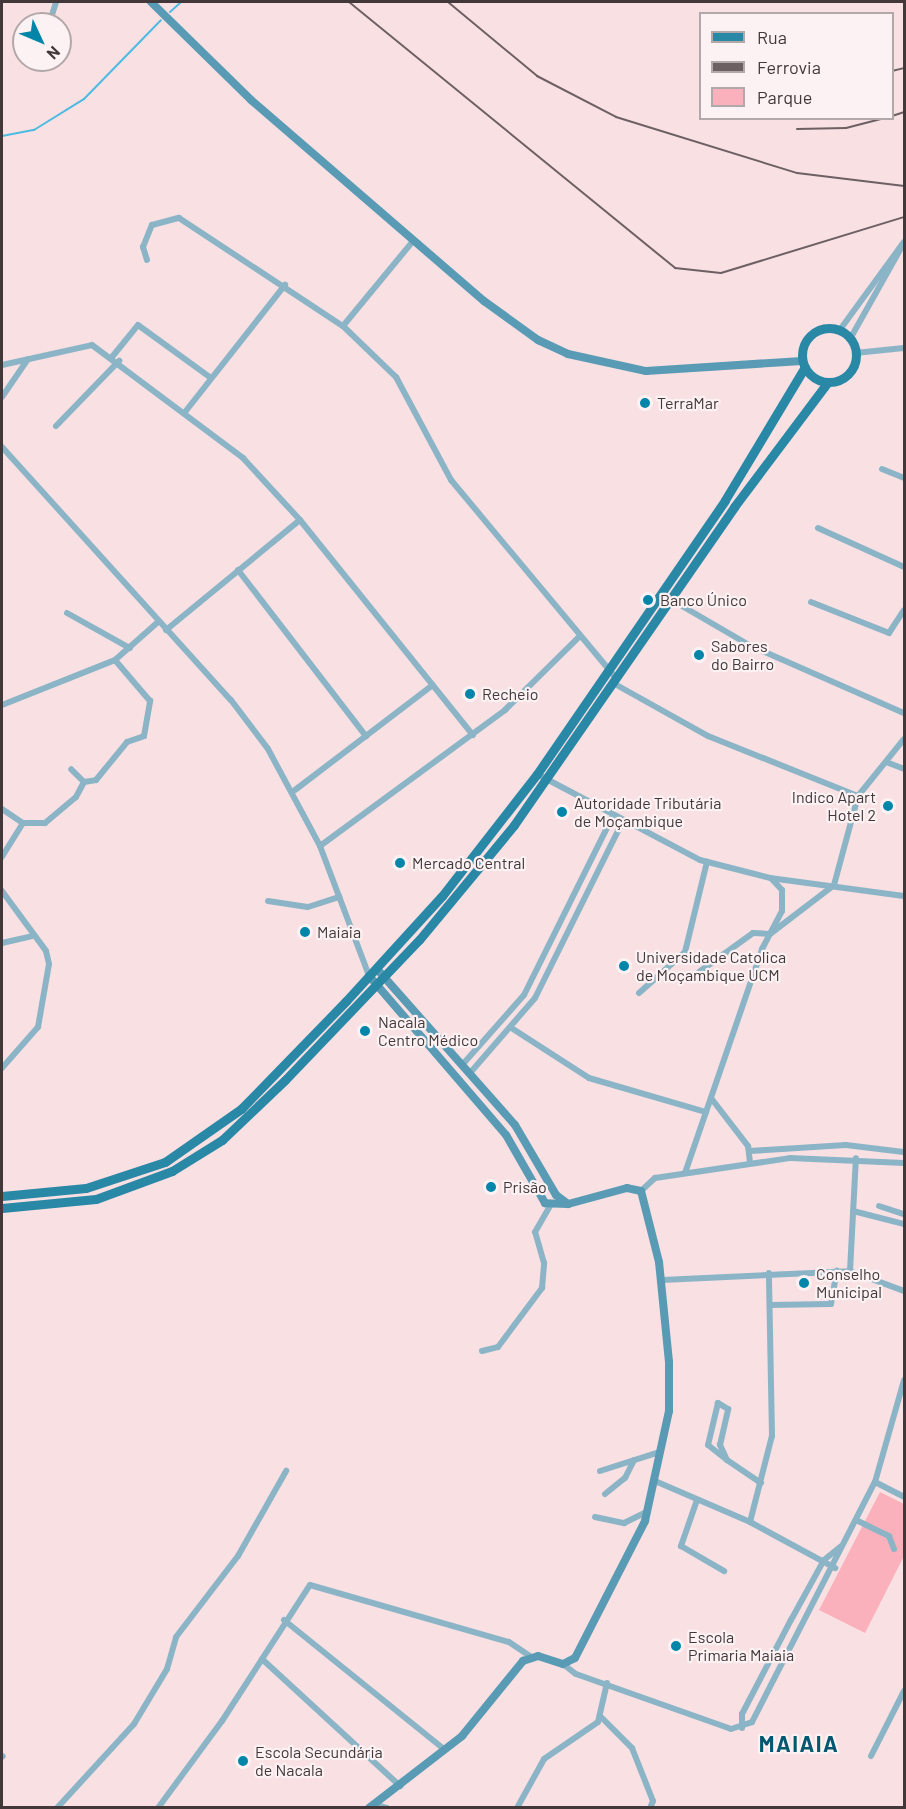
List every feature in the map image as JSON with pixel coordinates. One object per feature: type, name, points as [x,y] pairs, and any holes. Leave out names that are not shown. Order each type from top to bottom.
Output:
[{"type":"main road","points":[[2,1196],[86,1188],[140,1172],[188,1148],[241,1108],[376,969],[537,774],[725,500],[804,364],[810,336],[823,329],[839,331],[850,339],[855,353],[850,372],[828,382],[734,507],[547,781],[377,986],[236,1129],[187,1163],[96,1199],[2,1208]]},
{"type":"main road","points":[[804,364],[828,382]]},
{"type":"main road","points":[[725,500],[734,507]]},
{"type":"street","points":[[151,2],[251,100],[413,241],[517,326],[568,354],[655,371],[804,364]]},
{"type":"street","points":[[147,260],[143,247],[152,225],[179,218],[285,285],[343,326],[396,377],[451,480],[615,680],[708,736],[858,796]]},
{"type":"street","points":[[343,326],[413,241]]},
{"type":"street","points":[[839,331],[904,242]]},
{"type":"street","points":[[850,339],[904,242]]},
{"type":"street","points":[[185,412],[285,285]]},
{"type":"street","points":[[112,357],[138,325],[211,378]]},
{"type":"street","points":[[2,365],[88,344],[119,361],[185,412],[260,473],[472,735]]},
{"type":"street","points":[[855,353],[904,348]]},
{"type":"street","points":[[2,397],[28,359]]},
{"type":"street","points":[[56,426],[119,361]]},
{"type":"street","points":[[2,447],[231,700],[295,790],[320,846],[369,976],[506,1135],[550,1206]]},
{"type":"street","points":[[882,468],[904,477]]},
{"type":"street","points":[[166,630],[300,520]]},
{"type":"street","points":[[818,528],[904,567]]},
{"type":"street","points":[[238,570],[366,736]]},
{"type":"street","points":[[670,599],[749,645],[904,713]]},
{"type":"street","points":[[811,602],[889,633],[904,610]]},
{"type":"street","points":[[67,613],[130,648]]},
{"type":"street","points":[[2,705],[115,660],[158,622]]},
{"type":"street","points":[[320,846],[472,735],[579,637]]},
{"type":"street","points":[[84,782],[96,780],[127,742],[144,736],[150,701],[115,660]]},
{"type":"street","points":[[295,790],[433,685]]},
{"type":"street","points":[[699,972],[750,935],[770,934],[834,885],[858,796],[904,740]]},
{"type":"street","points":[[886,762],[904,769]]},
{"type":"street","points":[[71,769],[84,782]]},
{"type":"street","points":[[537,774],[622,824],[707,862],[770,878],[904,896]]},
{"type":"street","points":[[2,809],[23,823],[45,823],[76,797],[84,782]]},
{"type":"street","points":[[463,1064],[525,995],[612,818]]},
{"type":"street","points":[[2,857],[23,823]]},
{"type":"street","points":[[470,1073],[513,1029],[535,998],[622,824]]},
{"type":"street","points":[[639,993],[685,952],[707,862]]},
{"type":"street","points":[[685,1173],[770,934],[784,903],[770,878]]},
{"type":"street","points":[[2,891],[49,958],[44,1008],[33,1033],[2,1068]]},
{"type":"street","points":[[268,901],[308,908],[339,897]]},
{"type":"street","points":[[2,943],[33,936]]},
{"type":"street","points":[[362,958],[376,969],[515,1125],[556,1195],[568,1204]]},
{"type":"street","points":[[513,1029],[589,1078],[706,1112]]},
{"type":"street","points":[[711,1098],[750,1151],[750,1162]]},
{"type":"street","points":[[750,1151],[846,1145],[904,1152]]},
{"type":"street","points":[[641,1191],[655,1178],[750,1162],[856,1158],[904,1163]]},
{"type":"street","points":[[850,1271],[856,1158]]},
{"type":"street","points":[[550,1206],[568,1204],[627,1188],[641,1191]]},
{"type":"street","points":[[563,1664],[575,1658],[635,1546],[655,1481],[669,1405],[662,1280],[641,1191]]},
{"type":"street","points":[[482,1351],[496,1349],[542,1288],[544,1263],[535,1232],[550,1206]]},
{"type":"street","points":[[879,1206],[904,1214]]},
{"type":"street","points":[[853,1211],[904,1224]]},
{"type":"street","points":[[770,1305],[831,1304],[837,1271]]},
{"type":"street","points":[[662,1280],[769,1273],[850,1271],[904,1291]]},
{"type":"street","points":[[750,1522],[772,1436],[769,1273]]},
{"type":"street","points":[[158,1808],[262,1659],[304,1589],[319,1584],[419,1620],[508,1642],[531,1657],[563,1664],[731,1729],[742,1728],[756,1718],[835,1568],[841,1546],[875,1482],[904,1380]]},
{"type":"street","points":[[727,1460],[720,1445],[728,1409],[718,1403],[707,1442],[727,1460],[761,1483]]},
{"type":"street","points":[[600,1471],[660,1452]]},
{"type":"street","points":[[605,1494],[625,1478],[634,1460]]},
{"type":"street","points":[[57,1808],[134,1724],[167,1669],[176,1637],[238,1556],[286,1471]]},
{"type":"street","points":[[655,1481],[750,1522],[824,1560],[835,1568]]},
{"type":"street","points":[[875,1482],[904,1497]]},
{"type":"street","points":[[697,1500],[681,1546],[724,1571]]},
{"type":"street","points":[[595,1517],[624,1523],[647,1512]]},
{"type":"street","points":[[856,1520],[889,1536],[894,1549]]},
{"type":"street","points":[[742,1728],[742,1714],[824,1560],[841,1546]]},
{"type":"street","points":[[284,1620],[446,1750]]},
{"type":"street","points":[[372,1806],[446,1750],[478,1720],[514,1668],[531,1657]]},
{"type":"street","points":[[262,1659],[400,1786]]},
{"type":"street","points":[[517,1808],[544,1759],[601,1717],[608,1683]]},
{"type":"street","points":[[871,1756],[904,1691]]},
{"type":"street","points":[[601,1717],[632,1749],[653,1801],[650,1808]]},
{"type":"street","points":[[372,1806],[387,1808]]},
{"type":"green space","points":[[880,1492],[904,1504],[904,1556],[865,1633],[819,1610]]},
{"type":"waterway","points":[[170,12],[181,2]]},
{"type":"waterway","points":[[2,136],[34,130],[84,99],[161,20]]},
{"type":"railway","points":[[349,2],[675,268],[721,273],[904,217]]},
{"type":"railway","points":[[448,2],[537,76],[616,117],[797,173],[904,186]]},
{"type":"railway","points":[[894,70],[904,68]]},
{"type":"railway","points":[[894,115],[904,112]]},
{"type":"railway","points":[[797,129],[846,128],[877,120]]},
{"type":"place","name":"TerraMar","points":[[645,403]]},
{"type":"place","name":"Banco Único","points":[[648,600]]},
{"type":"place","name":"Sabores do Bairro","points":[[699,655]]},
{"type":"place","name":"Recheio","points":[[470,694]]},
{"type":"place","name":"Indico Apart Hotel 2","points":[[888,806]]},
{"type":"place","name":"Autoridade Tributária de Moçambique","points":[[562,812]]},
{"type":"place","name":"Mercado Central","points":[[400,863]]},
{"type":"place","name":"Maiaia","points":[[305,932]]},
{"type":"place","name":"Universidade Catolica de Moçambique UCM","points":[[624,966]]},
{"type":"place","name":"Nacala Centro Médico","points":[[365,1031]]},
{"type":"place","name":"Prisão","points":[[491,1187]]},
{"type":"place","name":"Conselho Municipal","points":[[804,1283]]},
{"type":"place","name":"Escola Primaria Maiaia","points":[[676,1646]]},
{"type":"place","name":"Escola Secundária de Nacala","points":[[243,1761]]},
{"type":"district","name":"MAIAIA","points":[[799,1744]]}]
